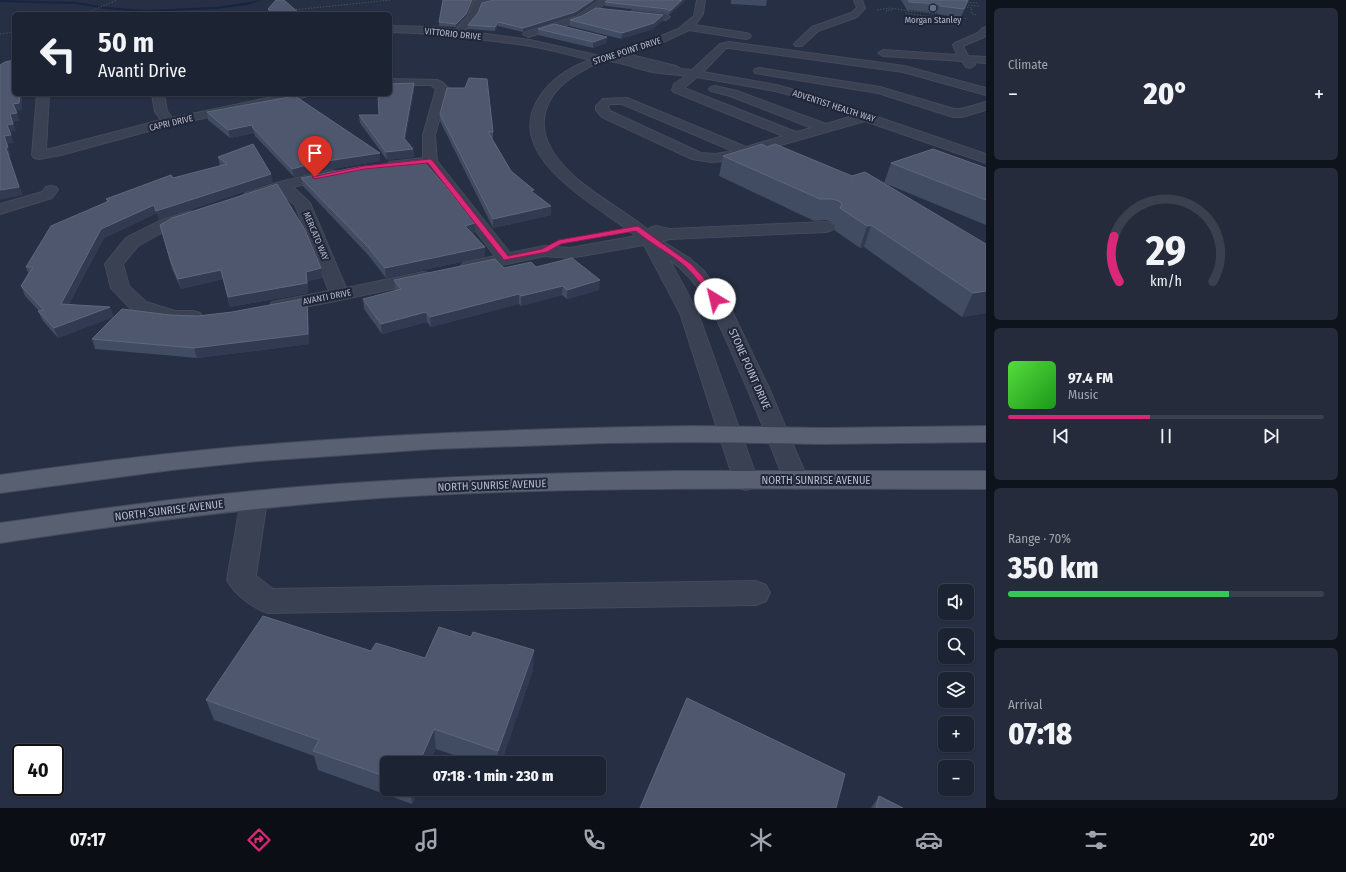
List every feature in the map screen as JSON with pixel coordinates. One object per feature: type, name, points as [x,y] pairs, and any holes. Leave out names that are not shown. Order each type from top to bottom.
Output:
[{"type":"main road","points":[[0,484],[208,458],[420,442],[550,437],[986,434]]},
{"type":"main road","name":"NORTH SUNRISE AVENUE","points":[[0,533],[202,505],[329,494],[490,484],[796,480],[986,480]]},
{"type":"street","points":[[457,33],[475,13],[477,3],[491,0]]},
{"type":"street","points":[[511,41],[578,19],[606,0]]},
{"type":"street","name":"STONE POINT DRIVE","points":[[701,0],[699,16],[687,27],[665,39],[602,58],[576,69],[564,78],[555,85],[542,101],[538,114],[537,127],[539,136],[557,168],[594,199],[688,266],[700,278],[715,299],[731,326],[762,395],[796,480]]},
{"type":"street","points":[[814,46],[796,43],[815,29],[854,14],[861,8],[858,0]]},
{"type":"street","points":[[594,9],[609,11]]},
{"type":"street","points":[[623,12],[666,17]]},
{"type":"street","points":[[554,26],[574,31]]},
{"type":"street","points":[[687,27],[754,38]]},
{"type":"street","name":"VITTORIO DRIVE","points":[[392,29],[457,33],[511,41],[521,46],[602,58]]},
{"type":"street","points":[[936,78],[969,67],[971,64],[961,52],[958,45],[981,35],[986,30]]},
{"type":"street","points":[[678,86],[688,80],[723,46],[729,45],[904,69],[986,92]]},
{"type":"street","points":[[874,52],[986,60]]},
{"type":"street","points":[[714,54],[730,56]]},
{"type":"street","name":"ADVENTIST HEALTH WAY","points":[[602,58],[653,69],[676,71],[776,88],[809,97],[986,159]]},
{"type":"street","points":[[761,61],[862,74]]},
{"type":"street","points":[[704,63],[720,66]]},
{"type":"street","points":[[750,70],[849,84],[880,90],[953,113],[962,113],[984,106]]},
{"type":"street","points":[[392,82],[433,82],[442,88],[429,135],[430,161],[506,259]]},
{"type":"street","points":[[973,88],[986,84]]},
{"type":"street","points":[[678,86],[718,89],[733,93],[825,128]]},
{"type":"street","points":[[678,86],[678,90],[795,136]]},
{"type":"street","name":"CAPRI DRIVE","points":[[43,96],[39,155],[61,151],[270,97],[281,96]]},
{"type":"street","points":[[158,96],[161,112],[170,122]]},
{"type":"street","points":[[745,151],[623,100],[607,101],[602,106],[602,110],[606,114],[698,156],[709,159],[745,151],[865,117]]},
{"type":"street","points":[[960,100],[984,106]]},
{"type":"street","points":[[379,166],[430,161]]},
{"type":"street","points":[[232,201],[281,186],[343,172]]},
{"type":"street","name":"MERCATO WAY","points":[[281,186],[292,193],[302,203],[340,295]]},
{"type":"street","points":[[0,209],[47,194],[51,190]]},
{"type":"street","points":[[204,210],[168,223],[132,242],[114,264],[120,288],[139,306],[173,317],[207,317]]},
{"type":"street","name":"AVANTI DRIVE","points":[[266,308],[340,295],[544,251],[570,253],[584,244],[643,234],[826,227]]},
{"type":"street","name":"STONE POINT DRIVE","points":[[643,234],[689,313],[746,481]]},
{"type":"street","points":[[254,500],[241,580],[268,601],[756,593]]},
{"type":"path","points":[[88,12],[106,6],[117,0]]},
{"type":"path","points":[[294,10],[390,0]]},
{"type":"path","points":[[978,3],[962,3],[979,6]]},
{"type":"path","points":[[962,7],[972,8],[971,14],[978,15]]},
{"type":"path","points":[[900,9],[886,11],[877,10],[886,8],[900,9],[968,19]]},
{"type":"path","points":[[897,10],[904,14],[960,21]]},
{"type":"path","points":[[267,12],[278,11]]},
{"type":"path","points":[[908,11],[912,14]]},
{"type":"path","points":[[0,34],[12,32]]},
{"type":"building","points":[[276,0],[284,0],[298,12],[272,12],[268,9]]},
{"type":"building","points":[[443,0],[472,0],[466,14],[456,24],[439,22]]},
{"type":"building","points":[[494,0],[593,0],[575,12],[523,28],[498,22],[495,27],[468,25],[478,13],[482,3]]},
{"type":"building","points":[[608,0],[682,0],[670,11],[667,9],[605,2]]},
{"type":"building","points":[[908,0],[968,0],[964,9],[940,6],[940,4],[909,2]]},
{"type":"building","points":[[596,8],[663,15],[654,23],[622,33],[570,20],[582,16]]},
{"type":"building","points":[[554,24],[607,37],[593,42],[538,29]]},
{"type":"building","points":[[12,60],[12,96],[20,96],[19,103],[13,104],[17,113],[10,114],[13,124],[7,125],[11,135],[4,136],[8,147],[6,148],[19,187],[0,190],[0,65]]},
{"type":"building","points":[[469,78],[487,79],[493,132],[488,132],[511,171],[534,190],[531,191],[551,206],[493,219],[440,114],[447,88],[465,88]]},
{"type":"building","points":[[414,83],[404,138],[413,149],[386,152],[359,115],[379,115],[378,96],[392,96],[392,84]]},
{"type":"building","points":[[295,96],[380,153],[314,163],[292,169],[253,128],[252,125],[228,130],[207,112]]},
{"type":"building","points":[[253,144],[271,174],[156,211],[154,205],[101,229],[61,304],[110,307],[54,328],[38,311],[44,310],[21,286],[33,267],[26,267],[51,226],[109,201],[106,199],[171,175],[173,178],[227,164],[218,157]]},
{"type":"building","points":[[762,144],[767,147],[775,144],[852,176],[865,172],[986,244],[986,291],[973,293],[871,225],[867,226],[840,208],[842,204],[839,201],[832,199],[820,199],[723,156]]},
{"type":"building","points":[[933,149],[986,168],[986,200],[891,163]]},
{"type":"building","points":[[422,160],[475,223],[465,226],[485,247],[385,268],[368,247],[301,178],[358,167]]},
{"type":"building","points":[[277,184],[305,230],[321,268],[306,272],[307,283],[228,297],[221,270],[178,279],[170,259],[160,225],[172,218]]},
{"type":"building","points":[[572,258],[600,280],[567,290],[563,286],[521,296],[519,294],[430,317],[426,312],[381,324],[363,299],[401,289],[394,280],[495,259],[504,268],[531,262],[536,267]]},
{"type":"building","points":[[307,298],[308,334],[194,348],[92,339],[122,309],[170,315],[198,316],[232,312]]},
{"type":"building","points":[[263,616],[371,651],[376,643],[425,658],[439,627],[471,637],[473,632],[534,650],[498,751],[434,729],[422,756],[380,756],[380,775],[313,751],[319,740],[206,700]]},
{"type":"building","points":[[687,698],[845,774],[836,808],[640,808]]},
{"type":"building","points":[[879,796],[903,808],[876,808]]},
{"type":"waterway","points":[[0,1],[77,3],[105,8],[145,11],[216,8],[247,4],[261,0]]},
{"type":"place","name":"Morgan Stanley","points":[[933,8]]},
{"type":"route","points":[[315,177],[364,168],[430,161],[506,259],[544,251],[559,242],[638,228],[649,239],[676,256],[688,266],[700,278],[715,299]]}]
